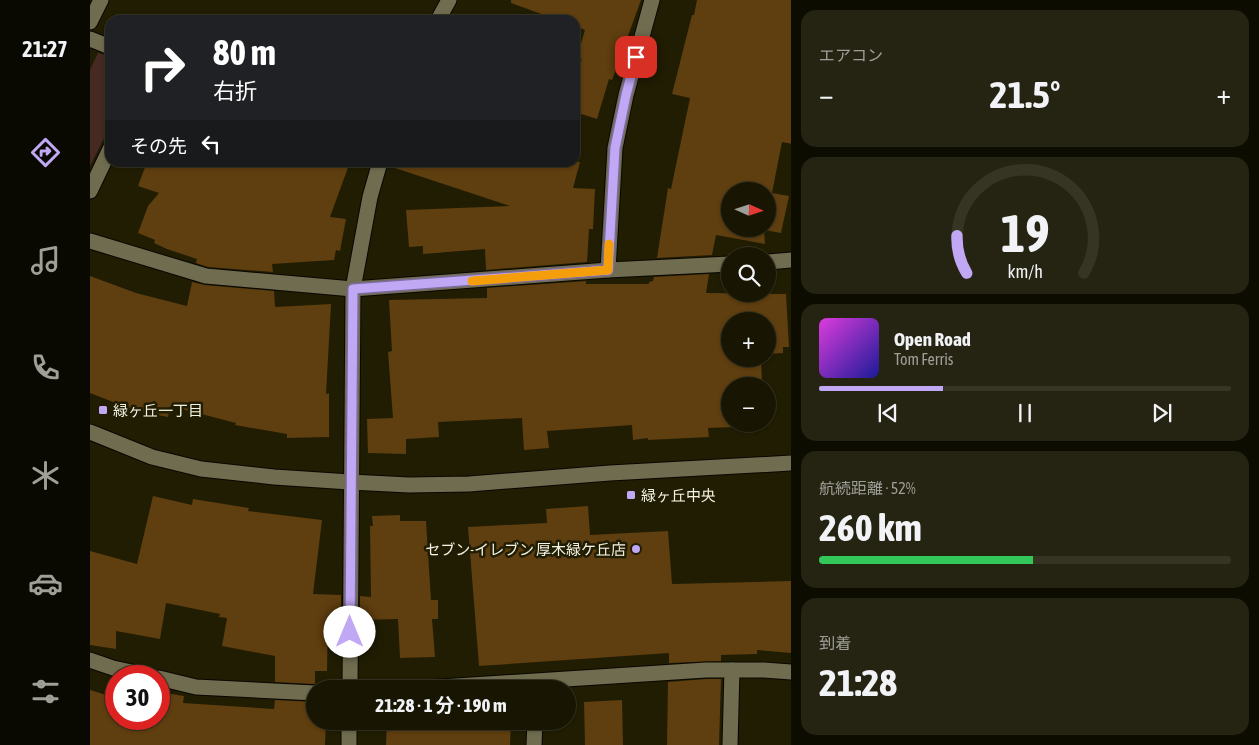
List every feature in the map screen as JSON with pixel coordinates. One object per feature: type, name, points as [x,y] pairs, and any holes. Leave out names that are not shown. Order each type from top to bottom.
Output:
[{"type":"street","points":[[90,22],[101,0]]},
{"type":"street","points":[[440,15],[448,0]]},
{"type":"street","points":[[608,270],[615,148],[626,95],[652,0]]},
{"type":"street","points":[[90,39],[105,45]]},
{"type":"street","points":[[90,191],[105,160]]},
{"type":"street","points":[[350,680],[350,482],[353,289],[370,197],[379,167]]},
{"type":"street","points":[[90,241],[206,276],[353,289],[608,270],[721,264]]},
{"type":"street","points":[[776,261],[791,260]]},
{"type":"street","points":[[90,432],[152,457],[201,469],[274,478],[350,482],[469,484],[610,473],[791,463]]},
{"type":"street","points":[[90,660],[105,665]]},
{"type":"street","points":[[730,745],[732,670]]},
{"type":"street","points":[[576,681],[732,670],[791,672]]},
{"type":"street","points":[[170,681],[196,687],[306,693]]},
{"type":"street","points":[[350,730],[350,745]]},
{"type":"street","points":[[534,745],[535,730]]},
{"type":"shaded area","points":[[98,53],[105,55],[105,136],[90,166],[90,70]]},
{"type":"building","points":[[511,0],[641,0],[612,80],[609,79],[597,119],[580,114],[580,65],[582,59],[580,58],[580,47],[585,30],[580,28],[580,15],[544,15],[511,3]]},
{"type":"building","points":[[697,0],[791,0],[791,144],[782,142],[774,182],[721,182],[721,236],[716,235],[712,255],[657,258],[668,188],[671,189],[690,98],[672,94]]},
{"type":"building","points":[[145,167],[348,167],[330,217],[346,219],[340,251],[336,250],[334,260],[272,264],[273,272],[208,267],[196,263],[197,259],[167,249],[154,243],[155,240],[138,233],[148,206],[159,193],[138,186]]},
{"type":"building","points":[[392,167],[579,167],[573,188],[595,189],[593,229],[589,229],[587,262],[486,270],[485,249],[423,254],[423,246],[409,247],[406,210],[510,206]]},
{"type":"building","points":[[776,194],[789,196],[781,233],[776,232]]},
{"type":"building","points":[[732,238],[765,238],[765,244]]},
{"type":"building","points":[[709,274],[706,293],[721,293],[721,302],[776,302],[776,294],[786,294],[789,347],[783,347],[783,353],[776,353],[776,312],[721,312],[721,367],[761,367],[762,377],[721,377],[721,428],[708,428],[709,437],[633,440],[632,425],[547,431],[549,448],[524,450],[522,418],[438,422],[439,437],[406,439],[406,454],[368,453],[367,419],[393,418],[388,352],[392,351],[389,300],[487,298],[487,288],[586,281],[586,284],[649,284],[649,282],[653,281],[654,277]]},
{"type":"building","points":[[90,276],[136,293],[187,306],[192,282],[205,285],[274,291],[275,307],[331,304],[326,394],[329,393],[329,437],[287,438],[287,434],[235,425],[236,423],[170,406],[168,417],[126,409],[126,407],[90,393]]},
{"type":"building","points":[[153,496],[192,505],[193,499],[249,508],[248,511],[322,520],[313,594],[341,595],[341,620],[328,620],[327,671],[315,671],[315,680],[306,680],[306,684],[275,682],[275,656],[222,646],[227,618],[219,617],[220,614],[166,603],[160,639],[116,631],[116,649],[90,645],[90,551],[137,564]]},
{"type":"building","points":[[588,506],[590,535],[668,531],[672,584],[791,581],[791,653],[757,650],[757,654],[721,655],[721,661],[669,663],[669,653],[479,666],[468,527],[547,523],[546,509]]},
{"type":"building","points":[[400,515],[400,521],[426,521],[431,600],[438,600],[438,619],[432,619],[435,657],[400,658],[398,619],[360,620],[360,596],[371,597],[370,526],[373,526],[372,516]]},
{"type":"building","points":[[721,679],[719,745],[667,745],[668,682]]},
{"type":"building","points":[[90,690],[105,695],[105,730],[170,730],[170,694],[184,696],[183,703],[274,709],[275,700],[306,702],[306,730],[326,730],[325,745],[90,745]]},
{"type":"building","points":[[622,700],[623,745],[585,745],[584,702]]},
{"type":"building","points":[[387,730],[511,730],[510,745],[386,745]]},
{"type":"slow traffic","points":[[472,281],[608,270],[609,244]]},
{"type":"place","name":"緑ヶ丘一丁目","points":[[103,410]]},
{"type":"place","name":"緑ヶ丘中央","points":[[631,495]]},
{"type":"place","name":"セブン-イレブン 厚木緑ケ丘店","points":[[636,549]]},
{"type":"route","points":[[350,632],[353,289],[608,270],[615,148],[636,57]]}]
